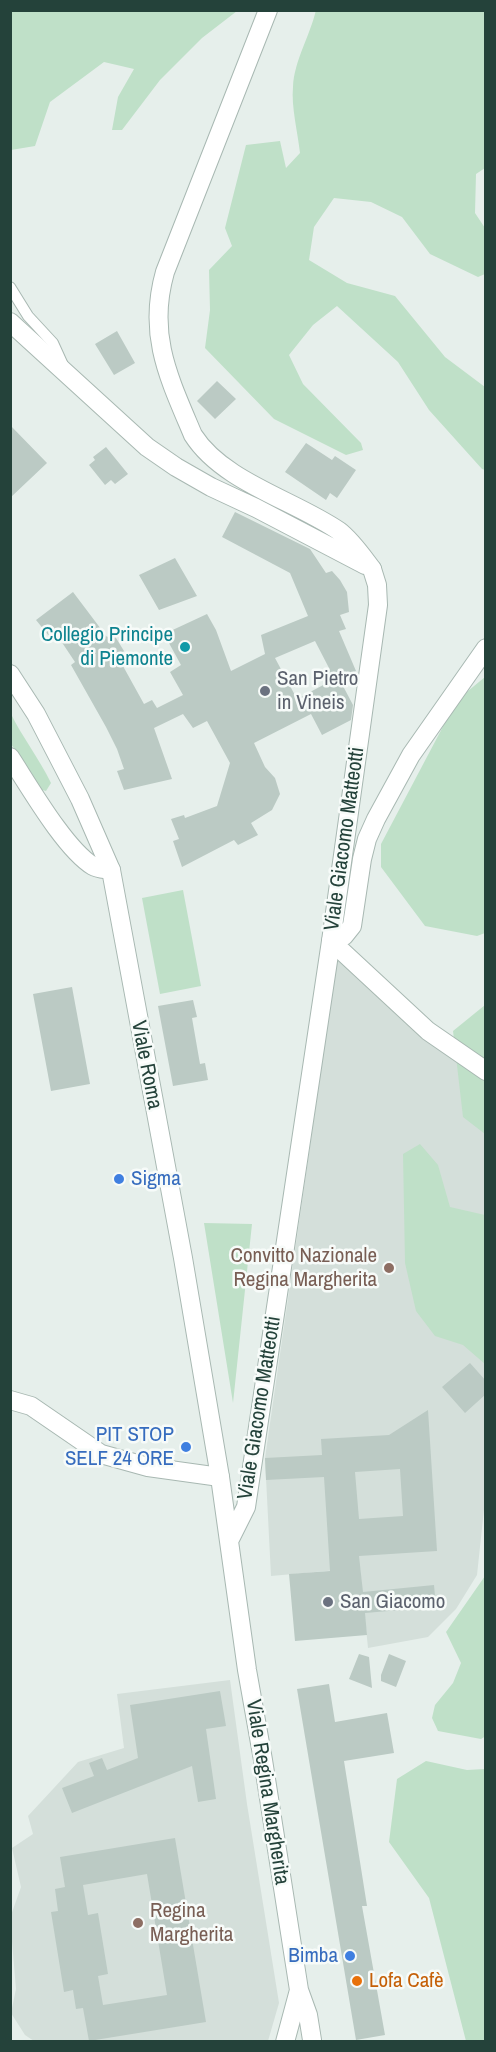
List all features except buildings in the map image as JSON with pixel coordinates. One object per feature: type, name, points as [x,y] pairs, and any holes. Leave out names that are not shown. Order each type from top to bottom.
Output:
[{"type":"street","points":[[268,10],[165,272],[160,290],[158,326],[166,371],[192,435],[199,445],[235,473],[269,494],[311,514],[340,532],[372,569]]},
{"type":"street","points":[[10,322],[147,447],[176,467],[211,488],[256,508],[372,569]]},
{"type":"street","name":"Viale Giacomo Matteotti","points":[[229,1541],[246,1508],[331,941],[378,605],[377,585],[372,569]]},
{"type":"street","points":[[486,648],[411,755],[376,819],[367,839],[362,859],[352,926],[344,936],[331,941],[428,1031],[486,1071]]},
{"type":"street","name":"Viale Roma","points":[[10,674],[36,714],[80,799],[111,870],[183,1258],[229,1541]]},
{"type":"street","points":[[10,758],[62,835],[85,860],[95,867],[111,870]]},
{"type":"street","points":[[10,1400],[31,1406],[100,1454],[148,1467],[220,1477]]},
{"type":"street","name":"Viale Regina Margherita","points":[[229,1541],[247,1670],[298,1990],[308,2015],[313,2041]]},
{"type":"street","name":"Viale Regina Margherita","points":[[286,2040],[287,2026],[298,1990]]},
{"type":"street","name":"Viale Regina Margherita","points":[[286,2040],[290,2035],[300,2032],[309,2036],[313,2041]]},
{"type":"lane","points":[[10,287],[28,316],[53,343],[66,371]]},
{"type":"shaded area","name":"Convitto Nazionale Regina Margherita","points":[[337,959],[443,1048],[485,1077],[485,1500],[477,1575],[456,1609],[428,1637],[368,1648],[360,1568],[271,1576],[265,1458]]},
{"type":"shaded area","name":"Regina Margherita","points":[[230,1680],[279,2003],[268,2041],[34,2041],[25,2035],[11,2013],[16,1989],[10,1918],[21,1887],[12,1848],[33,1834],[28,1816],[78,1762],[124,1748],[117,1694]]},
{"type":"green space","points":[[11,10],[237,11],[202,38],[160,80],[122,130],[112,130],[118,97],[134,69],[104,62],[50,102],[35,146],[11,150]]},
{"type":"green space","points":[[316,10],[485,11],[485,168],[476,174],[475,213],[485,228],[485,274],[478,277],[430,254],[402,217],[371,202],[334,198],[314,227],[309,260],[347,283],[395,296],[445,357],[485,387],[485,470],[429,410],[398,362],[337,306],[313,325],[289,355],[303,384],[361,443],[363,450],[346,455],[274,419],[205,348],[210,310],[209,270],[232,246],[225,228],[246,145],[280,141],[286,168],[300,153],[293,103],[294,77]]},
{"type":"green space","points":[[485,677],[485,933],[477,936],[425,926],[381,867],[381,844],[457,700]]},
{"type":"green space","points":[[10,712],[51,783],[46,791],[42,790],[11,744]]},
{"type":"green space","points":[[183,890],[201,986],[160,994],[142,898]]},
{"type":"green space","points":[[485,1005],[485,1134],[463,1117],[453,1031]]},
{"type":"green space","points":[[420,1144],[438,1165],[450,1207],[485,1215],[485,1364],[463,1345],[435,1336],[416,1311],[405,1263],[403,1154]]},
{"type":"green space","points":[[204,1223],[252,1224],[233,1403]]},
{"type":"green space","points":[[485,1576],[486,1736],[481,1739],[438,1731],[432,1718],[435,1705],[453,1683],[461,1663],[446,1632]]},
{"type":"green space","points":[[426,1761],[467,1770],[485,1769],[485,2041],[466,2041],[429,1898],[389,1842],[397,1779]]},
{"type":"place","name":"Collegio Principe di Piemonte","points":[[185,647]]},
{"type":"place","name":"San Pietro in Vineis","points":[[265,691]]},
{"type":"place","name":"Sigma","points":[[119,1179]]},
{"type":"place","name":"Convitto Nazionale Regina Margherita","points":[[389,1268]]},
{"type":"place","name":"PIT STOP SELF 24 ORE","points":[[186,1447]]},
{"type":"place","name":"San Giacomo","points":[[328,1602]]},
{"type":"place","name":"Regina Margherita","points":[[138,1923]]},
{"type":"place","name":"Bimba","points":[[350,1956]]},
{"type":"place","name":"Lofa Cafè","points":[[357,1981]]}]
